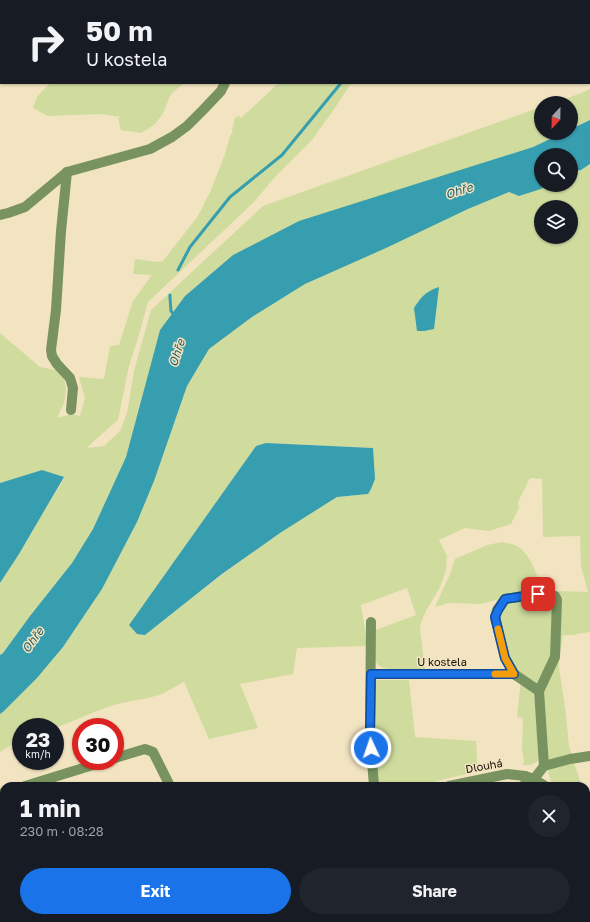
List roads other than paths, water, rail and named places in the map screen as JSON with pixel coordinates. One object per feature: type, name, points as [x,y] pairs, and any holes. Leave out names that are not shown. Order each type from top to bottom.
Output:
[{"type":"street","points":[[0,215],[25,207],[67,172],[150,149],[172,137],[187,126],[204,109],[224,84]]},
{"type":"street","points":[[67,172],[61,231],[56,310],[51,350],[52,356],[57,364],[70,378],[73,388],[71,410]]},
{"type":"street","points":[[539,691],[514,674],[505,658],[495,617],[505,599],[546,593],[555,596],[557,600],[555,657],[539,691],[544,766]]},
{"type":"street","points":[[371,622],[370,736],[374,782]]},
{"type":"street","name":"U kostela","points":[[371,674],[514,674]]},
{"type":"street","points":[[124,755],[145,749],[153,752],[168,782]]},
{"type":"street","points":[[528,780],[544,766],[570,759],[590,756]]},
{"type":"street","points":[[38,782],[77,770]]},
{"type":"street","name":"Dlouhá","points":[[464,782],[507,774],[528,780]]},
{"type":"water","name":"Ohře","points":[[590,120],[590,164],[581,170],[578,171],[578,148],[534,148],[534,191],[519,196],[509,192],[468,209],[305,284],[252,317],[209,349],[187,386],[154,481],[137,522],[102,589],[63,647],[37,678],[0,714],[0,655],[72,563],[93,529],[126,457],[160,330],[185,296],[233,255],[299,221],[533,147],[548,140],[578,140],[578,126]]},
{"type":"water","points":[[439,287],[434,329],[417,331],[414,308],[424,295]]},
{"type":"water","points":[[266,443],[373,448],[375,479],[368,494],[337,497],[280,533],[222,574],[145,635],[137,634],[129,625],[256,446]]},
{"type":"water","points":[[42,470],[64,477],[19,554],[0,583],[0,483]]},
{"type":"waterway","points":[[178,270],[190,247],[230,197],[282,155],[340,84]]},
{"type":"waterway","points":[[170,295],[171,311],[175,316]]}]
